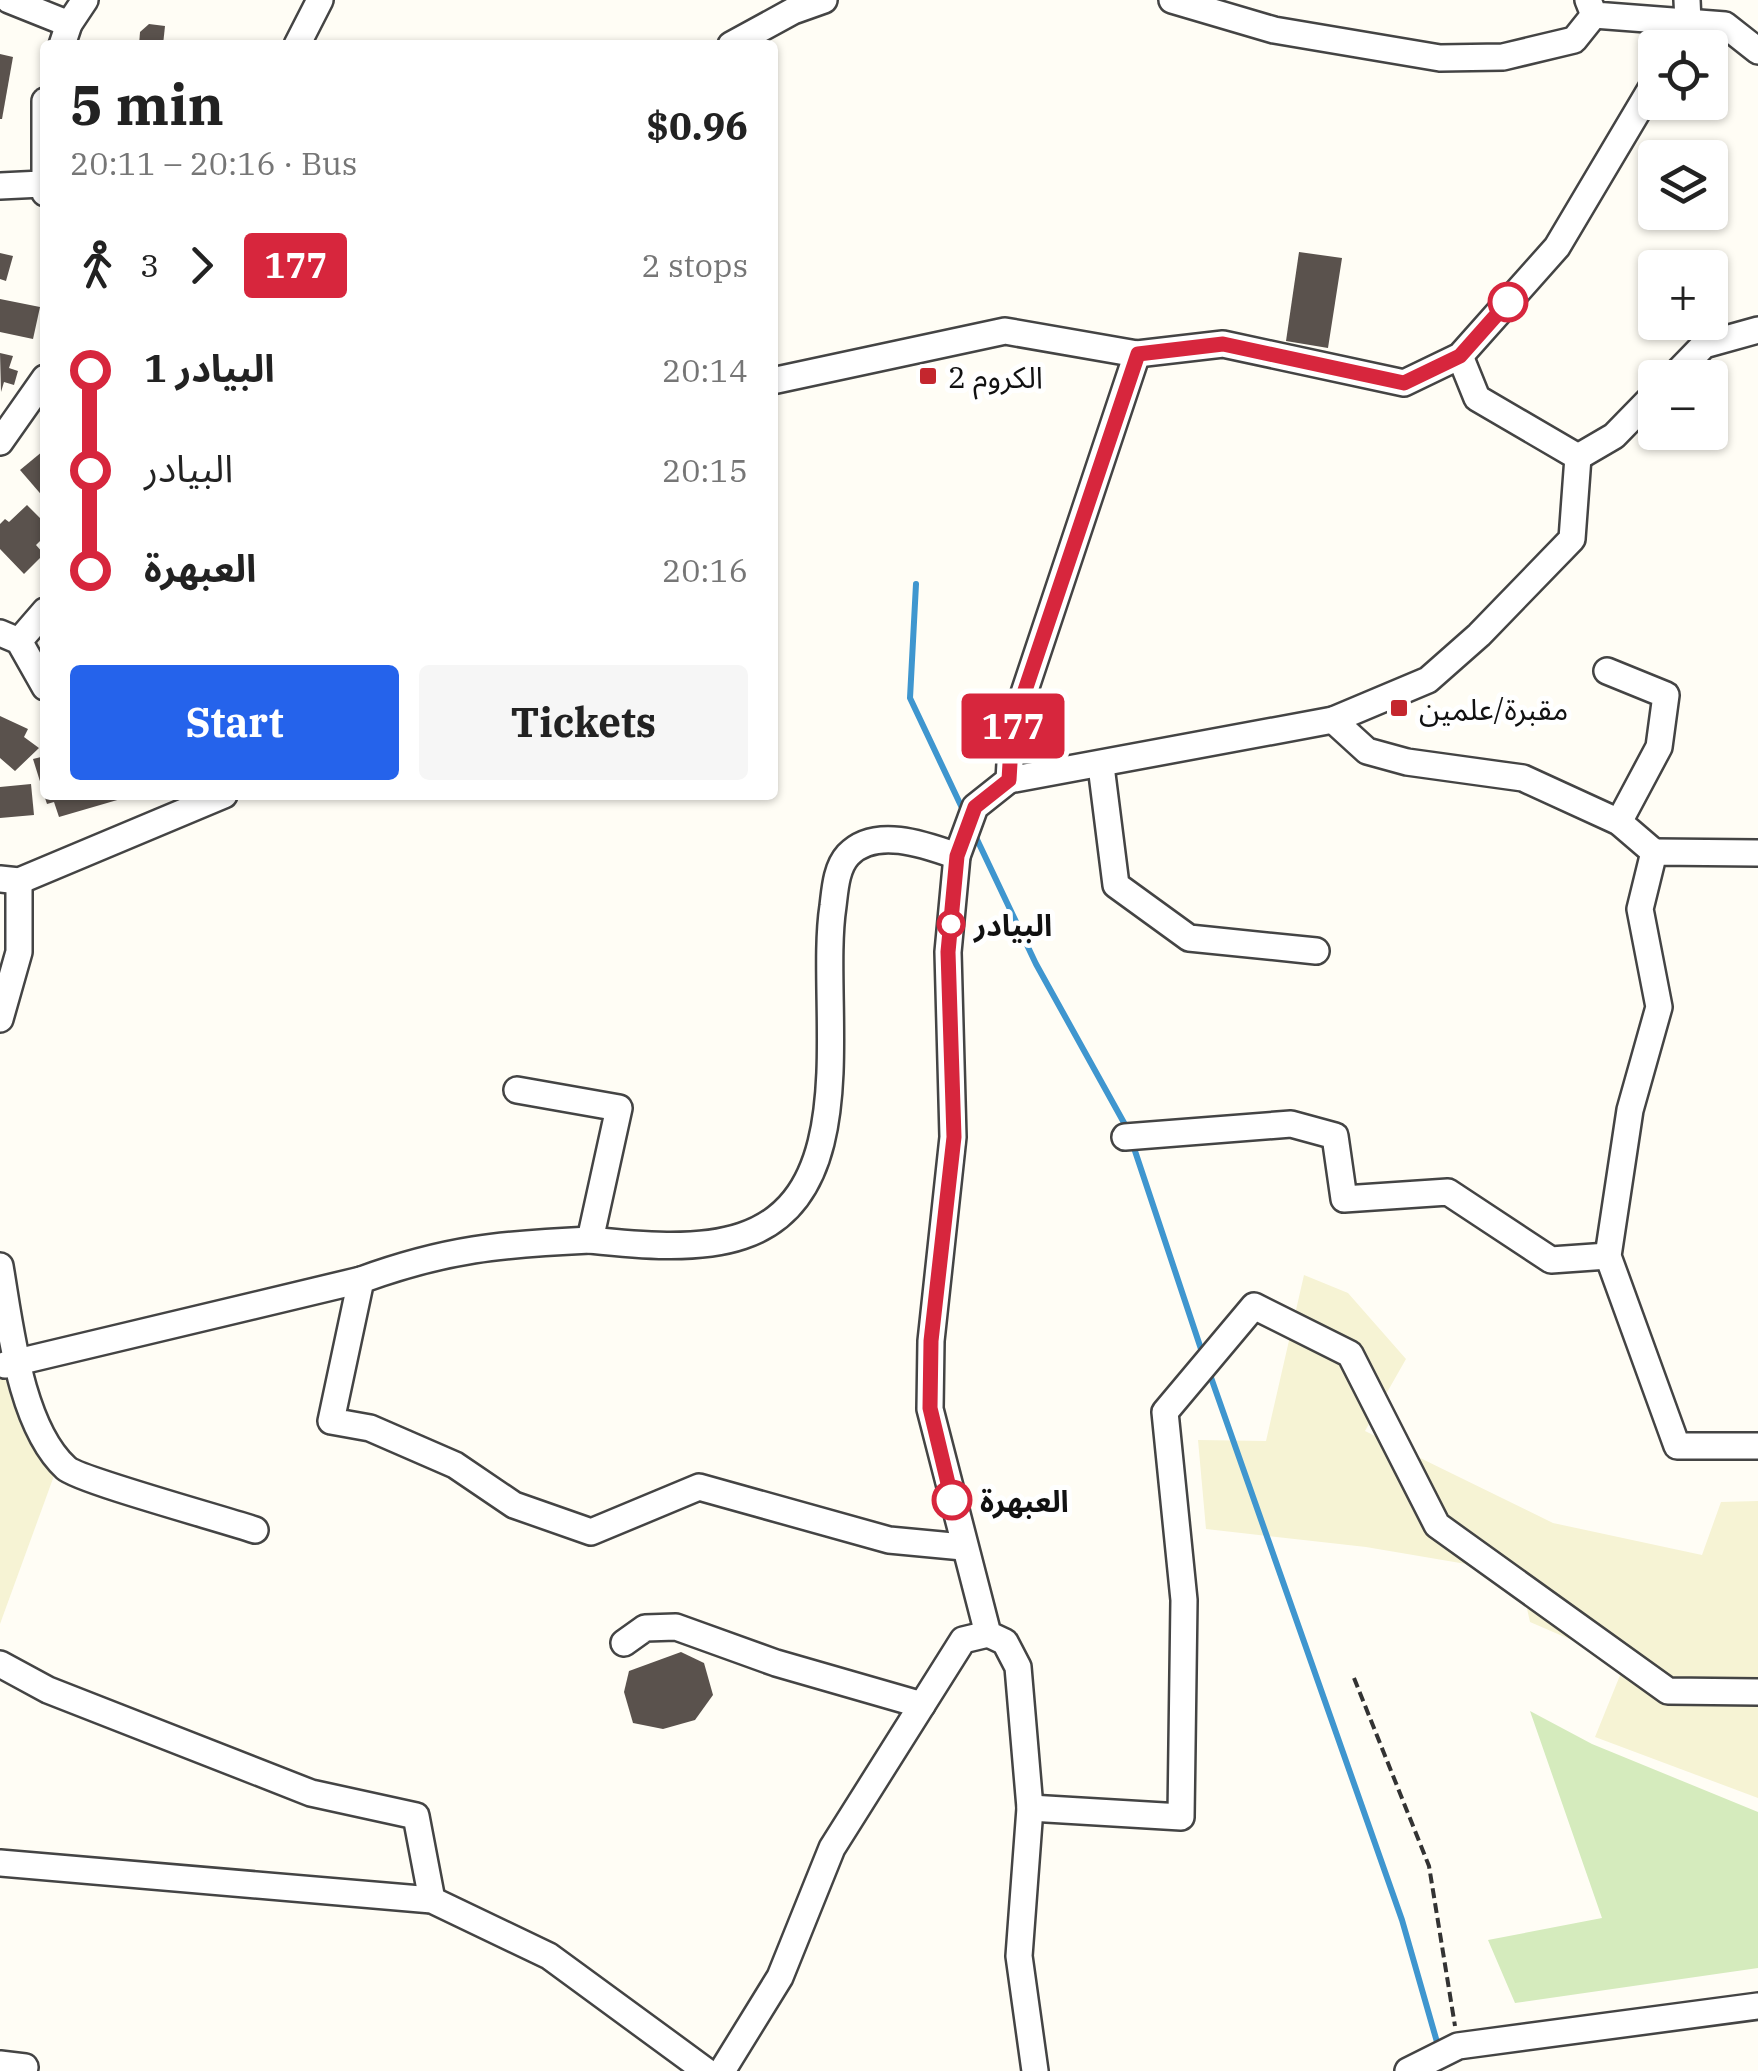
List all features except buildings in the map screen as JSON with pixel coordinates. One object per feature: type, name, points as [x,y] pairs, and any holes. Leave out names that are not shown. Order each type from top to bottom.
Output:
[{"type":"street","points":[[9,0],[66,35],[85,0]]},
{"type":"street","points":[[300,40],[320,0]]},
{"type":"street","points":[[742,40],[824,0]]},
{"type":"street","points":[[1172,0],[1274,30],[1440,58],[1503,57],[1574,40],[1591,8],[1688,11],[1725,25],[1758,50]]},
{"type":"street","points":[[778,380],[1005,332],[1138,354],[1223,344],[1404,383],[1460,356],[1557,247],[1638,111]]},
{"type":"street","points":[[0,186],[40,188]]},
{"type":"street","points":[[1689,360],[1704,345],[1758,330]]},
{"type":"street","points":[[1009,780],[1012,729],[1138,354]]},
{"type":"street","points":[[1460,356],[1477,398],[1578,457]]},
{"type":"street","points":[[0,442],[40,385]]},
{"type":"street","points":[[1578,457],[1614,436],[1638,411]]},
{"type":"street","points":[[988,1634],[930,1408],[931,1341],[954,1137],[948,952],[957,856],[975,807],[1009,780],[1334,720],[1428,680],[1479,635],[1572,538],[1578,457]]},
{"type":"street","points":[[40,615],[9,637],[40,680]]},
{"type":"street","points":[[1606,671],[1666,695],[1659,746],[1619,822]]},
{"type":"street","points":[[1334,720],[1367,750],[1407,762],[1523,778],[1619,822],[1654,852],[1758,853]]},
{"type":"street","points":[[1101,766],[1116,884],[1188,938],[1316,951]]},
{"type":"street","points":[[0,1019],[20,952],[10,880],[167,806],[198,800]]},
{"type":"street","points":[[9,1364],[361,1280],[408,1263],[486,1244],[590,1240],[652,1247],[742,1236],[781,1215],[802,1193],[817,1165],[828,1092],[830,926],[837,876],[848,855],[866,844],[921,844],[957,856]]},
{"type":"street","points":[[1654,852],[1640,909],[1659,1007],[1630,1110],[1608,1256],[1676,1446],[1758,1446]]},
{"type":"street","points":[[516,1090],[619,1108],[590,1240]]},
{"type":"street","points":[[1125,1138],[1292,1124],[1335,1136],[1344,1199],[1448,1192],[1550,1260],[1608,1256]]},
{"type":"street","points":[[0,1266],[9,1364],[39,1428],[67,1470],[255,1530]]},
{"type":"street","points":[[361,1280],[331,1421],[370,1428],[455,1464],[514,1504],[591,1532],[700,1487],[889,1540],[964,1547]]},
{"type":"street","points":[[1030,1808],[1181,1817],[1184,1600],[1165,1412],[1254,1306],[1350,1354],[1438,1525],[1668,1691],[1758,1692]]},
{"type":"street","points":[[624,1643],[645,1628],[676,1627],[776,1663],[922,1705]]},
{"type":"street","points":[[722,2071],[780,1977],[832,1848],[963,1640],[988,1634],[1005,1642],[1018,1667],[1030,1808],[1019,1956],[1032,2070]]},
{"type":"street","points":[[0,1664],[48,1690],[311,1793],[416,1816],[432,1900]]},
{"type":"street","points":[[0,1863],[432,1900],[550,1956],[706,2071]]},
{"type":"street","points":[[1408,2071],[1458,2046],[1758,2006]]},
{"type":"path","points":[[1354,1678],[1429,1866],[1458,2046]]},
{"type":"shaded area","points":[[1304,1275],[1348,1293],[1406,1359],[1365,1431],[1553,1523],[1702,1555],[1721,1502],[1758,1501],[1758,1798],[1595,1737],[1625,1663],[1530,1622],[1519,1573],[1366,1547],[1206,1529],[1198,1440],[1266,1441]]},
{"type":"shaded area","points":[[11,1375],[23,1431],[55,1473],[0,1624],[0,1376]]},
{"type":"green space","points":[[1530,1711],[1592,1744],[1758,1812],[1758,1968],[1515,2003],[1488,1940],[1602,1918]]},
{"type":"waterway","points":[[916,584],[910,698],[963,810]]},
{"type":"waterway","points":[[973,831],[1036,964],[1128,1130]]},
{"type":"waterway","points":[[1132,1142],[1204,1358]]},
{"type":"waterway","points":[[1208,1369],[1402,1920],[1439,2049]]},
{"type":"bus line","name":"177","points":[[952,1500],[930,1408],[931,1341],[954,1137],[948,952],[957,856],[975,807],[1009,780],[1012,729],[1138,354],[1223,344],[1404,383],[1460,356],[1508,302]]},
{"type":"place","name":"الكروم 2","points":[[928,376]]},
{"type":"place","name":"مقبرة/علمين","points":[[1399,708]]},
{"type":"place","name":"البيادر","points":[[951,924]]},
{"type":"place","name":"العبهرة","points":[[952,1500]]}]
